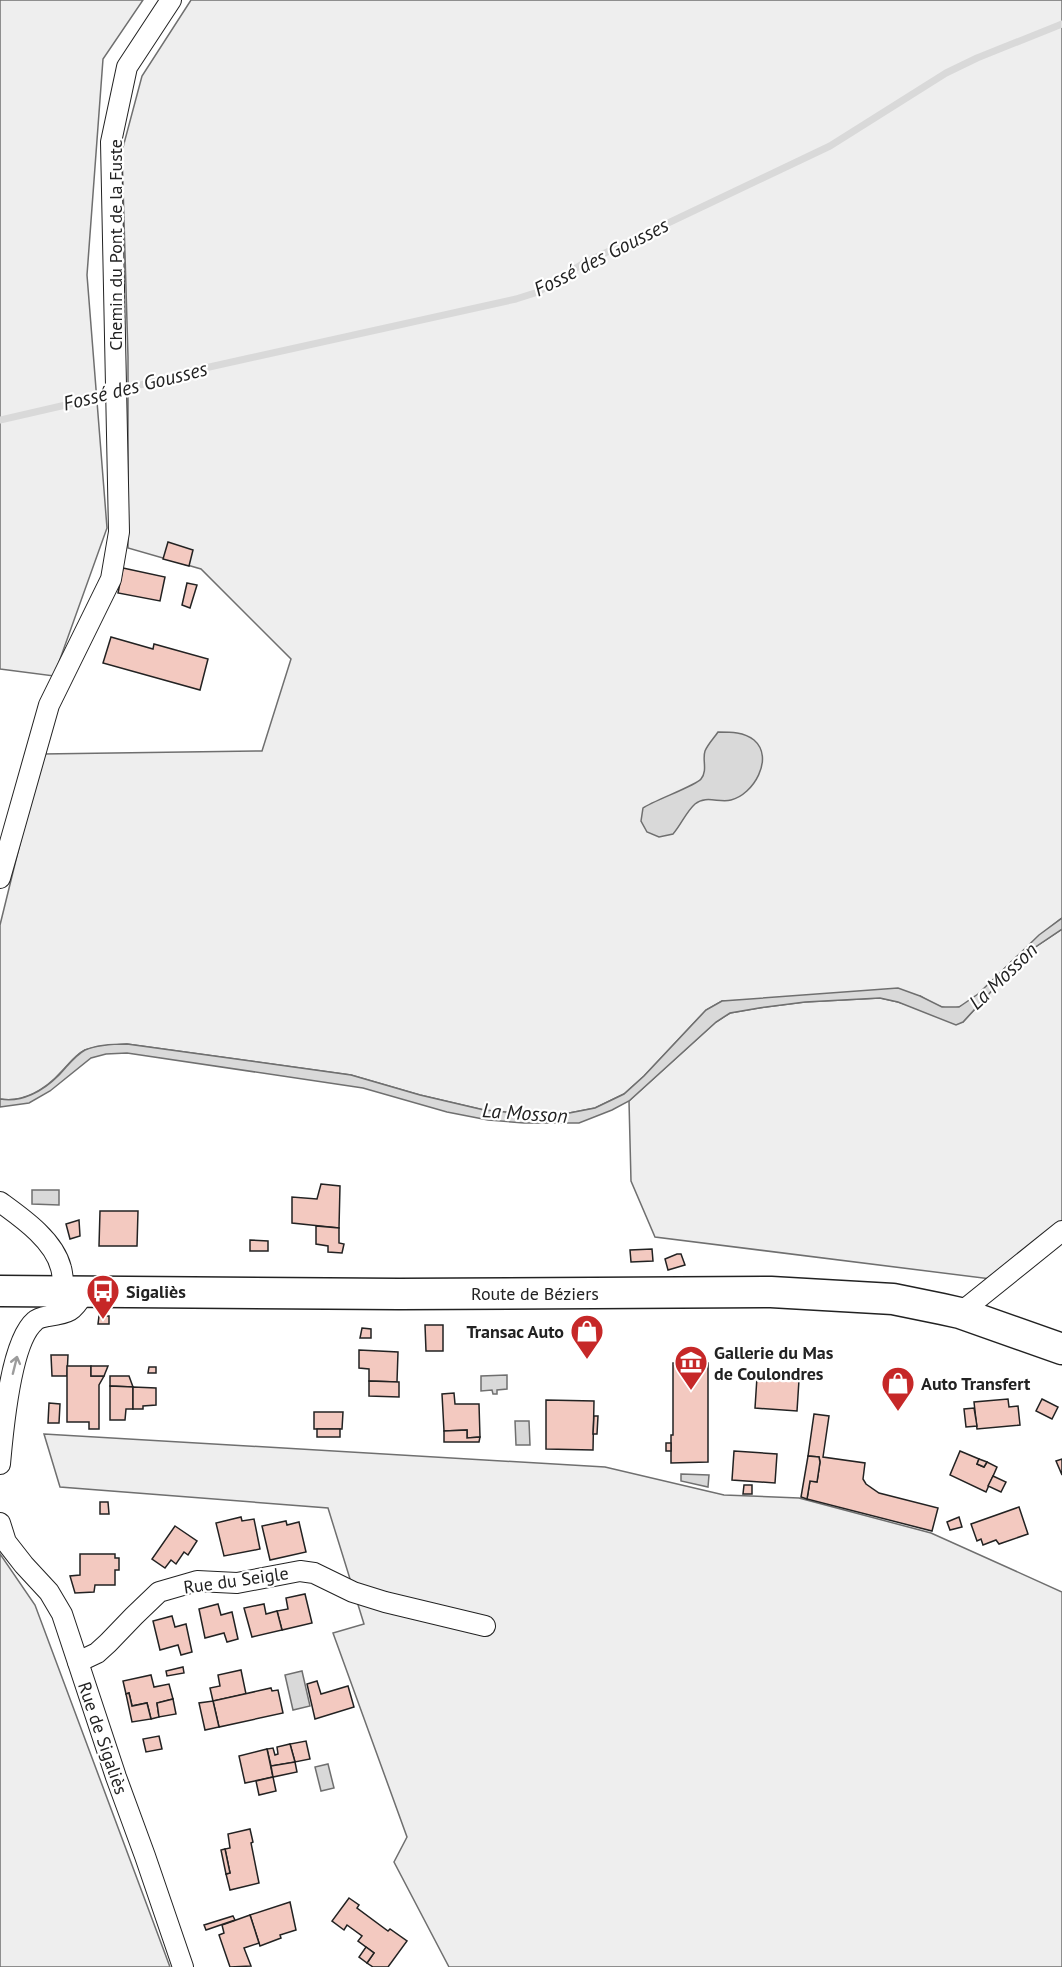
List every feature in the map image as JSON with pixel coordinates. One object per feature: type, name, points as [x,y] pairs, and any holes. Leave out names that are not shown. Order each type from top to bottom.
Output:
[{"type":"main road","name":"Route de Béziers","points":[[0,1291],[771,1292],[893,1299],[960,1313],[1062,1348]]},
{"type":"street","name":"Chemin du Pont de la Fuste","points":[[0,878],[49,705],[111,579],[119,532],[111,142],[127,68],[171,0]]},
{"type":"street","points":[[0,1202],[30,1224],[49,1245],[74,1292],[77,1305],[68,1313],[36,1319],[18,1350],[3,1429],[0,1464]]},
{"type":"street","points":[[960,1313],[1062,1230]]},
{"type":"street","name":"Rue de Sigaliès","points":[[0,1523],[6,1542],[49,1592],[62,1614],[116,1778],[146,1856],[183,1967]]},
{"type":"street","name":"Rue du Seigle","points":[[78,1662],[97,1653],[159,1593],[197,1581],[237,1583],[300,1571],[314,1573],[353,1592],[385,1602],[485,1626]]},
{"type":"shaded area","points":[[0,0],[143,0],[103,59],[87,275],[107,528],[54,676],[0,669]]},
{"type":"shaded area","points":[[191,0],[1062,0],[1062,918],[1028,946],[972,1000],[954,1008],[938,1006],[920,996],[722,1001],[706,1010],[624,1094],[595,1108],[559,1115],[484,1110],[351,1075],[127,1044],[100,1046],[85,1050],[41,1089],[17,1099],[0,1099],[0,925],[42,754],[262,751],[291,659],[201,569],[128,548],[128,357],[122,151],[142,76]]},
{"type":"shaded area","points":[[1062,929],[1062,1222],[991,1279],[655,1237],[631,1181],[629,1101],[716,1022],[730,1013],[759,1008],[805,1002],[880,998],[963,1022],[1028,952]]},
{"type":"shaded area","points":[[44,1434],[605,1467],[724,1495],[799,1498],[931,1533],[1062,1592],[1062,1967],[449,1967],[394,1862],[407,1837],[333,1633],[364,1624],[328,1508],[60,1487]]},
{"type":"shaded area","points":[[0,1554],[35,1605],[170,1967],[0,1967]]},
{"type":"water","points":[[718,732],[746,735],[760,748],[762,766],[753,784],[739,797],[731,800],[699,801],[673,834],[659,837],[647,832],[641,821],[643,808],[701,779],[704,772],[705,751]]},
{"type":"water","name":"La Mosson","points":[[1062,918],[1062,929],[1028,952],[963,1022],[956,1025],[898,1002],[880,998],[805,1002],[730,1013],[716,1022],[629,1101],[579,1123],[524,1123],[488,1120],[447,1112],[363,1088],[127,1053],[106,1054],[91,1058],[50,1091],[29,1103],[0,1107],[0,1099],[16,1099],[32,1095],[46,1086],[85,1050],[100,1046],[127,1044],[351,1075],[484,1110],[559,1115],[595,1108],[624,1094],[706,1010],[722,1001],[898,988],[942,1007],[959,1007],[978,994],[1039,935]]},
{"type":"water","points":[[32,1190],[59,1190],[59,1205],[32,1204]]},
{"type":"water","points":[[507,1375],[507,1389],[497,1390],[497,1394],[493,1394],[492,1390],[481,1391],[481,1376]]},
{"type":"water","points":[[515,1421],[529,1421],[530,1445],[516,1445]]},
{"type":"water","points":[[681,1474],[709,1475],[708,1487],[681,1481]]},
{"type":"water","points":[[302,1671],[310,1706],[293,1710],[285,1675]]},
{"type":"water","points":[[328,1764],[334,1788],[321,1791],[315,1767]]},
{"type":"building","points":[[168,542],[193,550],[189,566],[163,559]]},
{"type":"building","points":[[123,568],[165,577],[160,601],[118,593]]},
{"type":"building","points":[[187,583],[197,585],[190,608],[182,605]]},
{"type":"building","points":[[111,637],[153,649],[154,644],[208,659],[200,690],[103,663]]},
{"type":"building","points":[[321,1184],[340,1186],[339,1228],[292,1223],[292,1197],[317,1199]]},
{"type":"building","points":[[100,1211],[138,1211],[137,1246],[99,1246]]},
{"type":"building","points":[[79,1220],[80,1236],[70,1239],[66,1224]]},
{"type":"building","points":[[316,1226],[339,1228],[339,1243],[344,1244],[342,1253],[328,1252],[328,1246],[316,1244]]},
{"type":"building","points":[[250,1240],[268,1241],[268,1251],[250,1251]]},
{"type":"building","points":[[652,1249],[653,1261],[631,1262],[630,1250]]},
{"type":"building","points":[[681,1254],[685,1265],[668,1270],[665,1259]]},
{"type":"building","points":[[99,1316],[109,1316],[109,1324],[98,1324]]},
{"type":"building","points":[[425,1325],[443,1325],[443,1351],[426,1351]]},
{"type":"building","points":[[362,1328],[371,1329],[371,1338],[360,1338]]},
{"type":"building","points":[[359,1350],[398,1352],[397,1382],[369,1381],[369,1369],[359,1368]]},
{"type":"building","points":[[51,1355],[68,1355],[67,1376],[52,1376]]},
{"type":"building","points":[[673,1363],[708,1363],[708,1462],[671,1463]]},
{"type":"building","points":[[67,1366],[91,1366],[91,1376],[104,1376],[99,1385],[99,1429],[89,1429],[89,1422],[67,1422]]},
{"type":"building","points":[[91,1366],[108,1366],[104,1376],[91,1376]]},
{"type":"building","points":[[149,1367],[156,1367],[156,1373],[148,1373]]},
{"type":"building","points":[[110,1376],[129,1376],[133,1387],[110,1386]]},
{"type":"building","points":[[757,1377],[799,1380],[797,1411],[755,1408]]},
{"type":"building","points":[[369,1381],[399,1382],[399,1397],[369,1396]]},
{"type":"building","points":[[110,1386],[133,1387],[133,1409],[126,1409],[125,1420],[110,1420]]},
{"type":"building","points":[[133,1387],[156,1388],[156,1405],[133,1409]]},
{"type":"building","points":[[454,1393],[455,1404],[479,1404],[480,1437],[467,1438],[467,1430],[444,1431],[442,1394]]},
{"type":"building","points":[[1008,1399],[1009,1407],[1018,1406],[1020,1425],[977,1429],[974,1402]]},
{"type":"building","points":[[1042,1399],[1058,1407],[1052,1419],[1036,1411]]},
{"type":"building","points":[[546,1400],[594,1401],[593,1450],[546,1449]]},
{"type":"building","points":[[49,1403],[60,1404],[59,1423],[48,1423]]},
{"type":"building","points":[[974,1408],[977,1426],[966,1427],[964,1409]]},
{"type":"building","points":[[314,1412],[343,1412],[342,1429],[314,1429]]},
{"type":"building","points":[[814,1414],[829,1416],[823,1457],[865,1463],[863,1479],[879,1493],[938,1508],[932,1531],[807,1499],[810,1481],[817,1482],[820,1462],[819,1457],[808,1456]]},
{"type":"building","points":[[594,1416],[598,1416],[597,1434],[593,1434]]},
{"type":"building","points":[[317,1429],[340,1429],[340,1437],[317,1437]]},
{"type":"building","points":[[467,1430],[467,1438],[480,1437],[479,1442],[444,1442],[444,1431]]},
{"type":"building","points":[[666,1443],[671,1443],[671,1451],[666,1451]]},
{"type":"building","points":[[734,1451],[777,1454],[775,1483],[732,1480]]},
{"type":"building","points":[[960,1451],[979,1459],[977,1464],[984,1467],[987,1462],[997,1467],[986,1492],[950,1475]]},
{"type":"building","points":[[808,1456],[819,1457],[820,1462],[817,1482],[810,1481],[807,1499],[801,1497]]},
{"type":"building","points":[[979,1459],[987,1462],[984,1467],[977,1464]]},
{"type":"building","points":[[1062,1459],[1062,1475],[1056,1461]]},
{"type":"building","points":[[993,1476],[1006,1482],[1001,1492],[988,1486]]},
{"type":"building","points":[[744,1485],[752,1485],[752,1494],[743,1494]]},
{"type":"building","points":[[100,1502],[108,1502],[109,1514],[100,1514]]},
{"type":"building","points":[[1019,1507],[1028,1534],[999,1544],[996,1540],[983,1545],[981,1539],[977,1541],[971,1524]]},
{"type":"building","points":[[241,1517],[242,1521],[254,1519],[260,1549],[224,1556],[216,1523]]},
{"type":"building","points":[[959,1517],[962,1527],[950,1530],[947,1522]]},
{"type":"building","points":[[286,1521],[287,1525],[299,1522],[306,1552],[270,1560],[262,1526]]},
{"type":"building","points":[[175,1526],[197,1541],[188,1555],[184,1552],[176,1564],[171,1560],[165,1568],[152,1559]]},
{"type":"building","points":[[80,1554],[115,1554],[115,1558],[119,1558],[119,1570],[115,1570],[115,1585],[95,1585],[94,1592],[75,1593],[70,1576],[80,1575]]},
{"type":"building","points":[[305,1594],[312,1623],[282,1630],[277,1611],[288,1609],[286,1598]]},
{"type":"building","points":[[218,1604],[221,1615],[232,1612],[238,1639],[227,1642],[224,1633],[205,1638],[199,1609]]},
{"type":"building","points":[[264,1604],[266,1614],[277,1611],[282,1630],[252,1637],[244,1608]]},
{"type":"building","points":[[172,1616],[175,1627],[186,1624],[192,1652],[181,1655],[178,1645],[160,1650],[153,1621]]},
{"type":"building","points":[[183,1667],[184,1673],[167,1676],[166,1671]]},
{"type":"building","points":[[241,1670],[246,1694],[213,1701],[210,1688],[220,1686],[218,1675]]},
{"type":"building","points":[[151,1675],[154,1687],[169,1684],[173,1699],[157,1703],[159,1717],[151,1719],[147,1703],[132,1706],[123,1681]]},
{"type":"building","points":[[317,1681],[321,1694],[348,1686],[354,1707],[315,1719],[307,1684]]},
{"type":"building","points":[[271,1688],[272,1691],[278,1690],[283,1713],[219,1727],[213,1701]]},
{"type":"building","points":[[129,1693],[132,1706],[147,1703],[151,1719],[132,1722],[126,1694]]},
{"type":"building","points":[[173,1699],[176,1714],[159,1717],[157,1703]]},
{"type":"building","points":[[213,1701],[219,1727],[205,1730],[199,1703]]},
{"type":"building","points":[[159,1736],[162,1749],[146,1752],[143,1739]]},
{"type":"building","points":[[306,1741],[310,1759],[295,1762],[290,1744]]},
{"type":"building","points":[[290,1744],[295,1762],[271,1766],[267,1749],[273,1748],[275,1755],[278,1754],[277,1747]]},
{"type":"building","points":[[267,1749],[273,1777],[245,1783],[239,1756]]},
{"type":"building","points":[[295,1762],[297,1772],[273,1777],[271,1766]]},
{"type":"building","points":[[273,1777],[276,1791],[259,1795],[256,1781]]},
{"type":"building","points":[[250,1829],[259,1883],[230,1890],[226,1874],[230,1873],[225,1849],[230,1848],[228,1834]]},
{"type":"building","points":[[225,1849],[230,1873],[226,1874],[221,1850]]},
{"type":"building","points":[[349,1898],[359,1905],[357,1908],[388,1931],[390,1929],[407,1941],[388,1967],[373,1967],[367,1963],[374,1953],[358,1941],[362,1936],[347,1925],[344,1930],[332,1921]]},
{"type":"building","points":[[290,1902],[296,1930],[280,1935],[281,1938],[260,1946],[250,1915]]},
{"type":"building","points":[[250,1915],[259,1943],[244,1948],[251,1966],[230,1967],[219,1935],[224,1933],[222,1925]]},
{"type":"building","points":[[233,1916],[235,1920],[206,1930],[204,1925]]},
{"type":"building","points":[[366,1947],[374,1953],[367,1963],[359,1957]]},
{"type":"waterway","name":"Fossé des Gousses","points":[[0,420],[83,401],[187,372],[516,299],[538,292],[584,263],[830,146],[946,73],[1062,24]]},
{"type":"place","name":"Sigaliès","points":[[103,1320]]},
{"type":"place","name":"Transac Auto","points":[[587,1360]]},
{"type":"place","name":"Gallerie du Mas de Coulondres","points":[[691,1391]]},
{"type":"place","name":"Auto Transfert","points":[[898,1412]]}]
